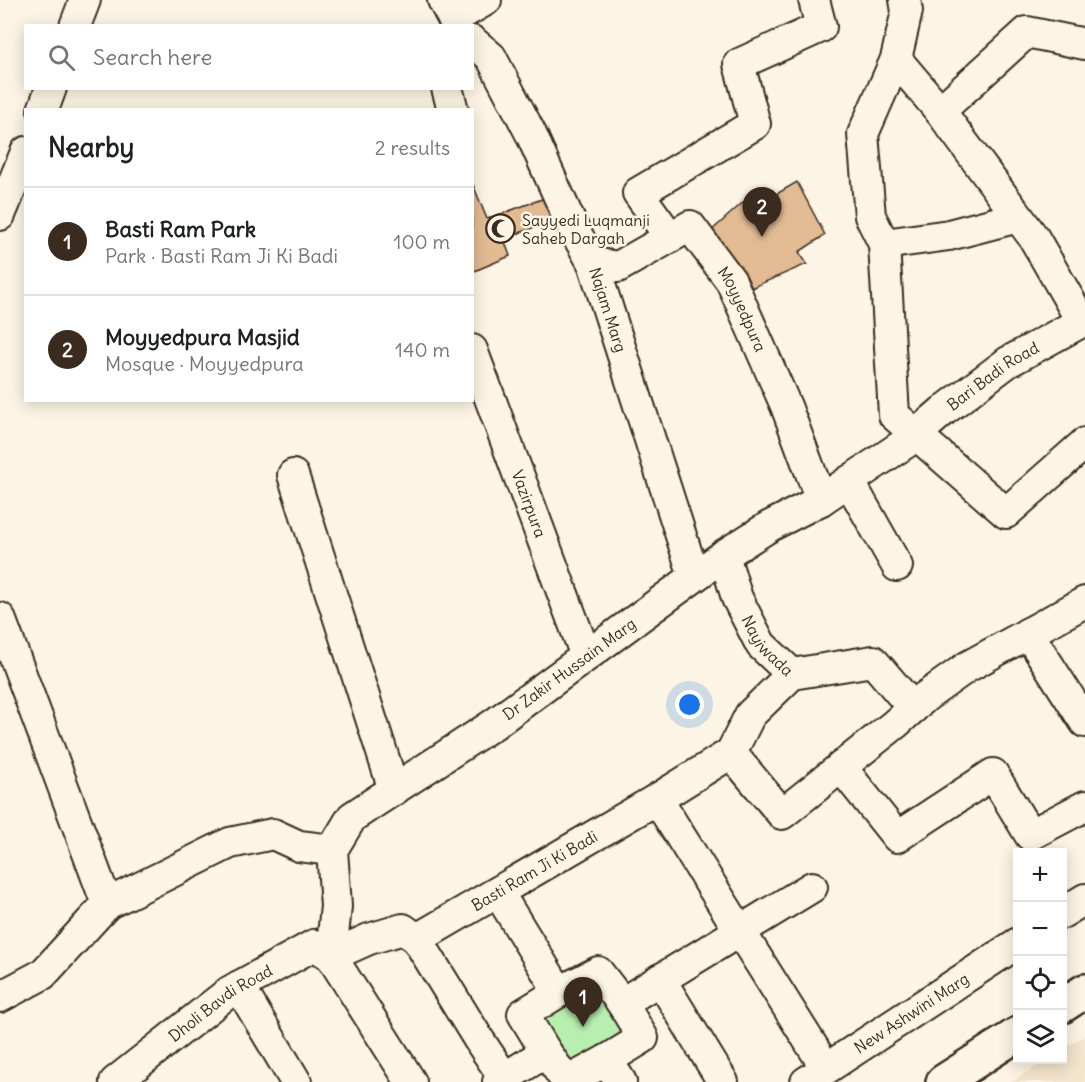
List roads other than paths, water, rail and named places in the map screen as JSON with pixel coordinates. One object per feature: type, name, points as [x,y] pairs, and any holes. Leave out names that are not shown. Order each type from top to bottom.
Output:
[{"type":"main road","points":[[1067,1002],[1085,991]]},
{"type":"main road","points":[[943,1082],[1013,1037]]},
{"type":"street","points":[[76,24],[84,0]]},
{"type":"street","points":[[448,9],[486,0]]},
{"type":"street","points":[[670,237],[638,193],[755,124],[740,64],[821,27],[814,0]]},
{"type":"street","points":[[905,0],[907,11],[896,59],[863,134],[870,216],[884,244],[894,415],[912,438],[1006,513],[1085,443]]},
{"type":"street","points":[[940,111],[1027,32],[1085,44]]},
{"type":"street","name":"Najam Marg","points":[[479,54],[531,134],[573,228],[593,263],[694,576]]},
{"type":"street","points":[[896,59],[940,111],[1034,238],[1081,327]]},
{"type":"street","points":[[44,108],[50,90]]},
{"type":"street","points":[[448,90],[452,108]]},
{"type":"street","points":[[0,215],[24,157]]},
{"type":"street","points":[[884,244],[949,235],[1018,217]]},
{"type":"street","name":"Moyyedpura","points":[[593,263],[618,267],[690,226],[731,281],[786,406],[821,501]]},
{"type":"street","name":"Bari Badi Road","points":[[912,438],[943,411],[1008,362],[1081,327]]},
{"type":"street","name":"Vazirpura","points":[[474,355],[586,656]]},
{"type":"street","name":"Dr Zakir Hussain Marg","points":[[332,850],[352,817],[494,724],[724,555],[770,526],[821,501],[912,438]]},
{"type":"street","points":[[293,475],[394,790]]},
{"type":"street","points":[[849,482],[897,566]]},
{"type":"street","name":"Nayiwada","points":[[724,555],[737,598],[762,645],[792,674],[750,715],[730,753]]},
{"type":"street","points":[[730,753],[782,814],[913,708],[967,668],[1085,602]]},
{"type":"street","points":[[0,618],[107,904]]},
{"type":"street","points":[[1028,633],[1085,722]]},
{"type":"street","points":[[792,674],[873,661],[913,708]]},
{"type":"street","name":"Basti Ram Ji Ki Badi","points":[[417,939],[657,799],[730,753]]},
{"type":"street","points":[[841,767],[897,837],[993,774],[1030,835],[1085,806]]},
{"type":"street","points":[[657,799],[739,930],[816,1075]]},
{"type":"street","points":[[0,997],[43,974],[107,904],[230,843],[273,834],[299,846],[332,850],[336,906],[331,956],[411,1082]]},
{"type":"street","points":[[622,1003],[812,887]]},
{"type":"street","points":[[498,892],[559,992]]},
{"type":"street","points":[[1067,910],[1085,899]]},
{"type":"street","points":[[331,956],[369,939],[403,928],[417,939],[504,1081],[546,1052]]},
{"type":"street","name":"Dholi Bavdi Road","points":[[128,1078],[229,992],[314,945],[331,956]]},
{"type":"street","name":"New Ashwini Marg","points":[[816,1075],[1013,946]]},
{"type":"street","points":[[598,972],[622,1003],[643,1038],[614,1071],[567,1082],[523,1014],[598,972]]},
{"type":"street","points":[[660,979],[723,1082]]},
{"type":"street","points":[[239,986],[296,1082]]},
{"type":"place","name":"Sayyedi Luqmanji Saheb Dargah","points":[[501,229]]},
{"type":"place","name":"Moyyedpura Masjid","points":[[762,237]]},
{"type":"place","name":"Basti Ram Park","points":[[583,1027]]}]
